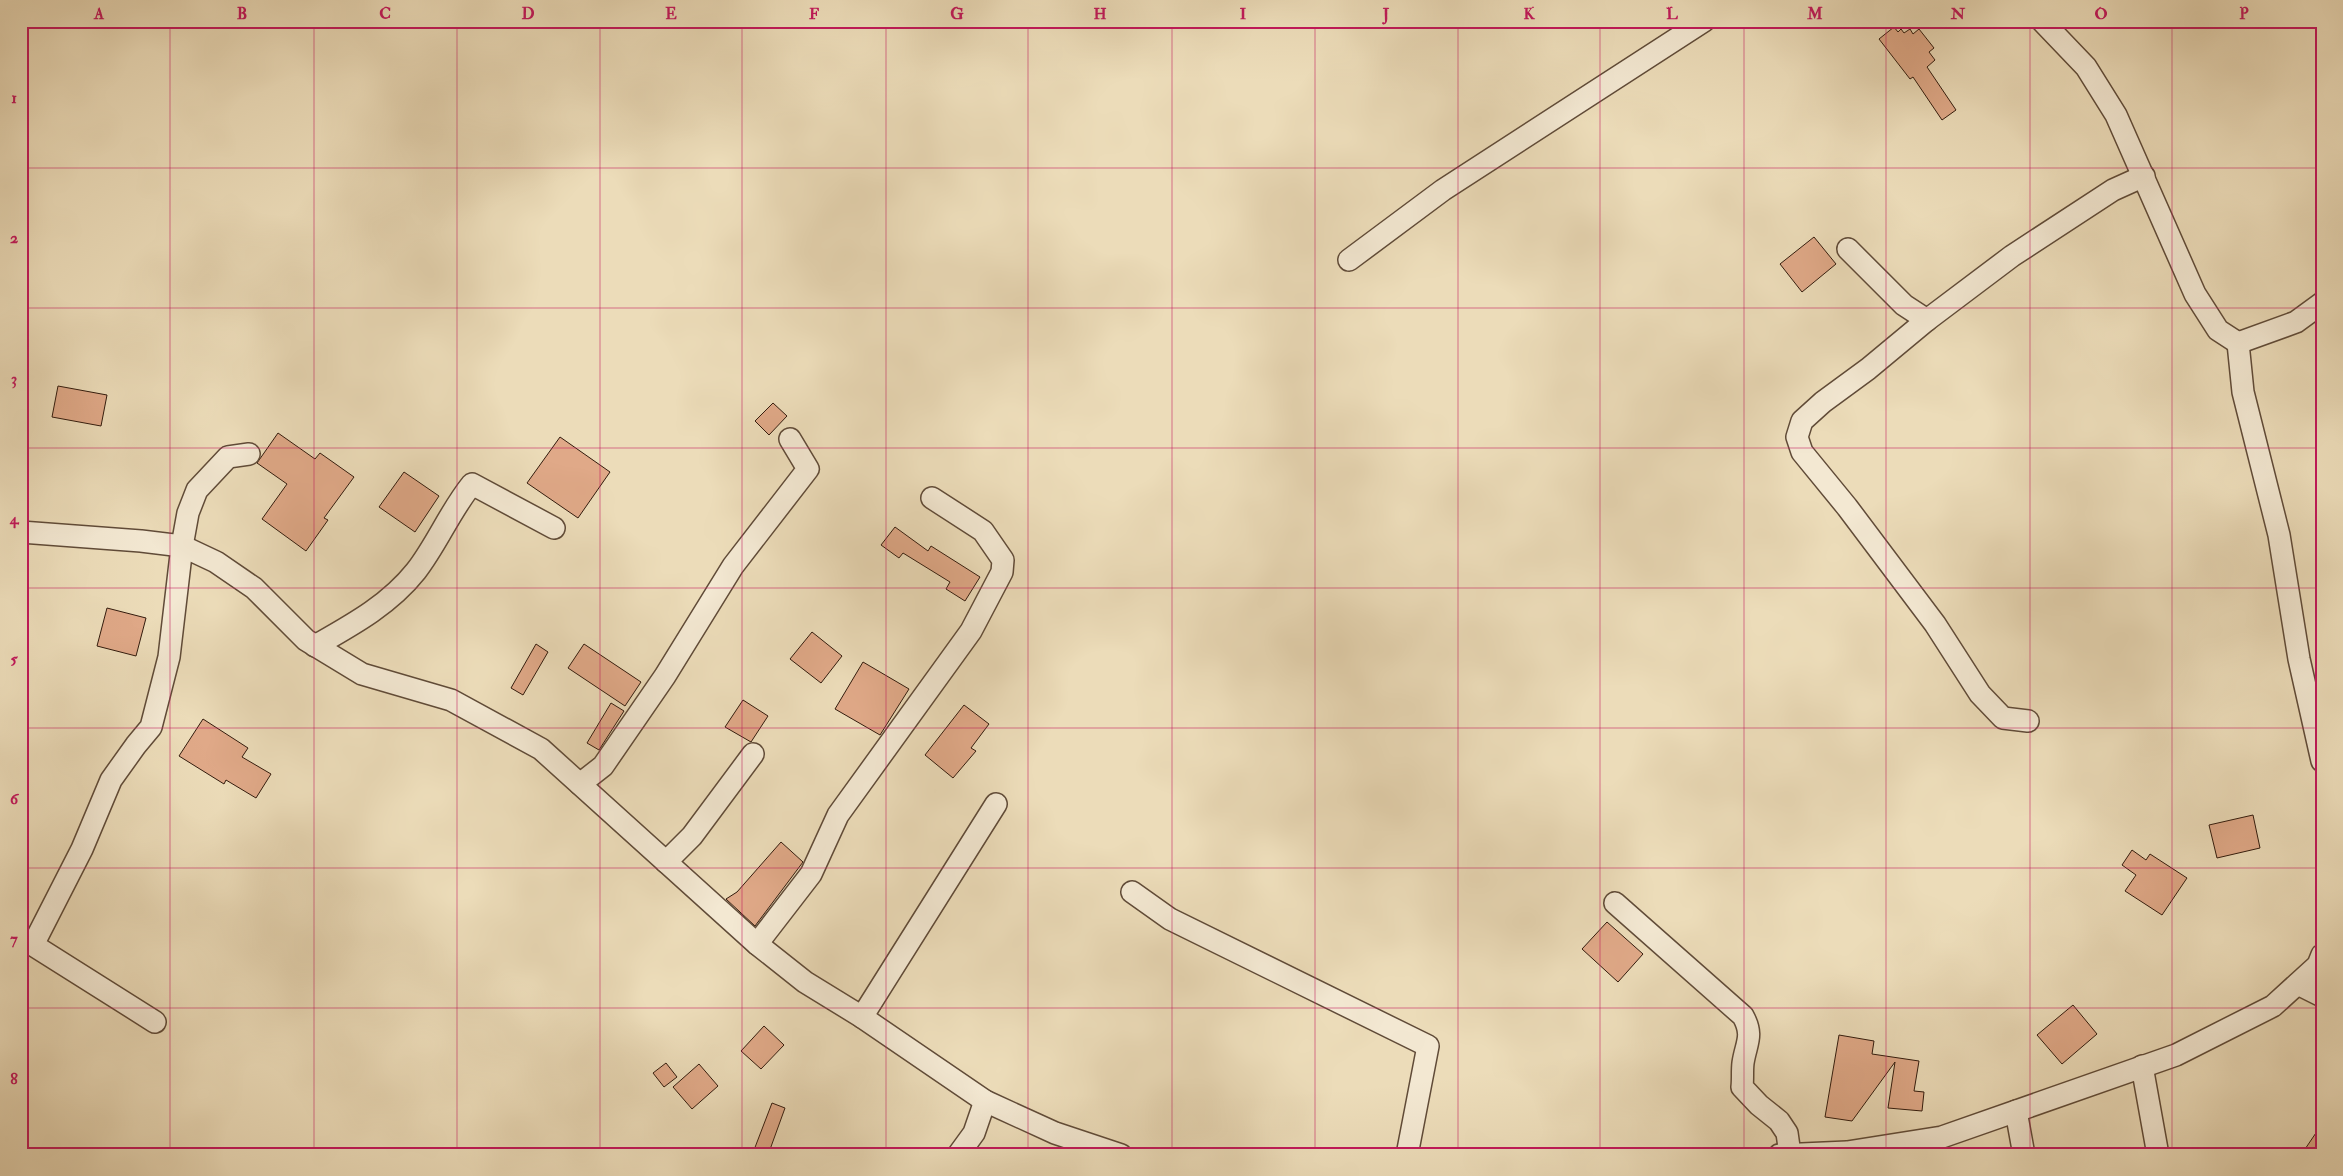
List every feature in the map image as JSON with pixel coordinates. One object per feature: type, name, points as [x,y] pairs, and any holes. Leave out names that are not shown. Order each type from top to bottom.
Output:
[{"type":"street","points":[[1349,260],[1444,190],[1704,21]]},
{"type":"street","points":[[2042,21],[2086,67],[2116,115],[2195,294],[2218,330],[2238,343]]},
{"type":"street","points":[[2028,721],[2003,718],[1980,694],[1935,624],[1847,507],[1802,452],[1797,437],[1802,421],[1823,402],[2012,256],[2113,190],[2144,176]]},
{"type":"street","points":[[1848,249],[1904,305],[1927,320]]},
{"type":"street","points":[[2238,343],[2296,322],[2322,303]]},
{"type":"street","points":[[2238,343],[2243,392],[2278,534],[2299,659],[2322,761]]},
{"type":"street","points":[[580,784],[603,766],[664,676],[733,566],[808,469],[790,439]]},
{"type":"street","points":[[155,1022],[32,945],[82,849],[111,780],[151,727],[169,657],[182,546],[188,513],[196,490],[228,457],[249,454]]},
{"type":"street","points":[[315,646],[358,622],[388,601],[416,571],[459,500],[472,484],[554,528]]},
{"type":"street","points":[[757,944],[811,874],[838,815],[971,631],[1002,572],[1003,560],[984,531],[932,498]]},
{"type":"street","points":[[21,532],[182,546],[216,562],[254,588],[306,640],[362,674],[451,700],[541,749],[757,944],[805,982],[862,1017],[985,1101],[1055,1133],[1121,1155]]},
{"type":"street","points":[[666,862],[692,836],[753,754]]},
{"type":"street","points":[[862,1017],[996,804]]},
{"type":"street","points":[[1132,892],[1170,919],[1428,1046],[1407,1155]]},
{"type":"street","points":[[1615,903],[1743,1016],[1749,1027],[1748,1045],[1743,1062],[1742,1088],[1759,1106],[1779,1122],[1787,1133],[1784,1154],[1847,1152],[1942,1137],[2176,1055],[2273,1006],[2318,965],[2322,956]]},
{"type":"street","points":[[2298,984],[2322,996]]},
{"type":"street","points":[[2142,1066],[2158,1155]]},
{"type":"street","points":[[958,1155],[974,1133],[985,1101]]},
{"type":"street","points":[[2016,1111],[2024,1155]]},
{"type":"building","points":[[1894,27],[1898,32],[1901,29],[1904,33],[1910,29],[1913,34],[1919,29],[1934,48],[1929,52],[1935,60],[1927,67],[1956,110],[1942,120],[1913,77],[1910,79],[1879,39]]},
{"type":"building","points":[[1814,237],[1836,264],[1802,292],[1780,264]]},
{"type":"building","points":[[58,386],[107,395],[101,426],[52,417]]},
{"type":"building","points":[[773,403],[787,416],[769,435],[755,421]]},
{"type":"building","points":[[278,433],[315,459],[320,453],[354,477],[324,518],[328,520],[306,551],[262,519],[287,484],[257,463]]},
{"type":"building","points":[[560,437],[610,472],[578,518],[527,483]]},
{"type":"building","points":[[404,472],[439,496],[415,532],[379,507]]},
{"type":"building","points":[[895,527],[928,551],[931,546],[980,577],[965,601],[946,589],[950,582],[903,553],[899,558],[881,545]]},
{"type":"building","points":[[107,608],[146,618],[136,656],[97,646]]},
{"type":"building","points":[[812,632],[842,656],[821,683],[790,659]]},
{"type":"building","points":[[536,644],[548,652],[523,695],[511,688]]},
{"type":"building","points":[[584,644],[641,682],[625,706],[568,668]]},
{"type":"building","points":[[863,662],[909,689],[880,735],[835,709]]},
{"type":"building","points":[[743,700],[768,716],[751,742],[725,727]]},
{"type":"building","points":[[611,703],[624,711],[599,750],[587,743]]},
{"type":"building","points":[[964,705],[989,724],[971,748],[976,751],[953,778],[925,755]]},
{"type":"building","points":[[203,719],[248,748],[242,757],[271,774],[256,798],[226,780],[224,784],[179,756]]},
{"type":"building","points":[[2253,815],[2260,848],[2217,858],[2209,825]]},
{"type":"building","points":[[781,842],[803,862],[755,926],[726,899],[737,892]]},
{"type":"building","points":[[2132,850],[2146,860],[2150,854],[2187,878],[2162,915],[2125,891],[2136,875],[2122,865]]},
{"type":"building","points":[[1607,922],[1643,954],[1618,982],[1582,949]]},
{"type":"building","points":[[2073,1005],[2097,1034],[2062,1064],[2037,1035]]},
{"type":"building","points":[[764,1026],[784,1045],[761,1069],[741,1051]]},
{"type":"building","points":[[1839,1035],[1874,1041],[1872,1054],[1919,1061],[1914,1091],[1924,1092],[1922,1111],[1888,1108],[1895,1062],[1852,1121],[1825,1117]]},
{"type":"building","points":[[666,1063],[677,1077],[664,1087],[653,1073]]},
{"type":"building","points":[[699,1064],[718,1086],[692,1109],[673,1087]]},
{"type":"building","points":[[772,1103],[785,1108],[768,1155],[765,1155],[754,1150]]},
{"type":"building","points":[[2322,1124],[2322,1155],[2301,1155]]}]
